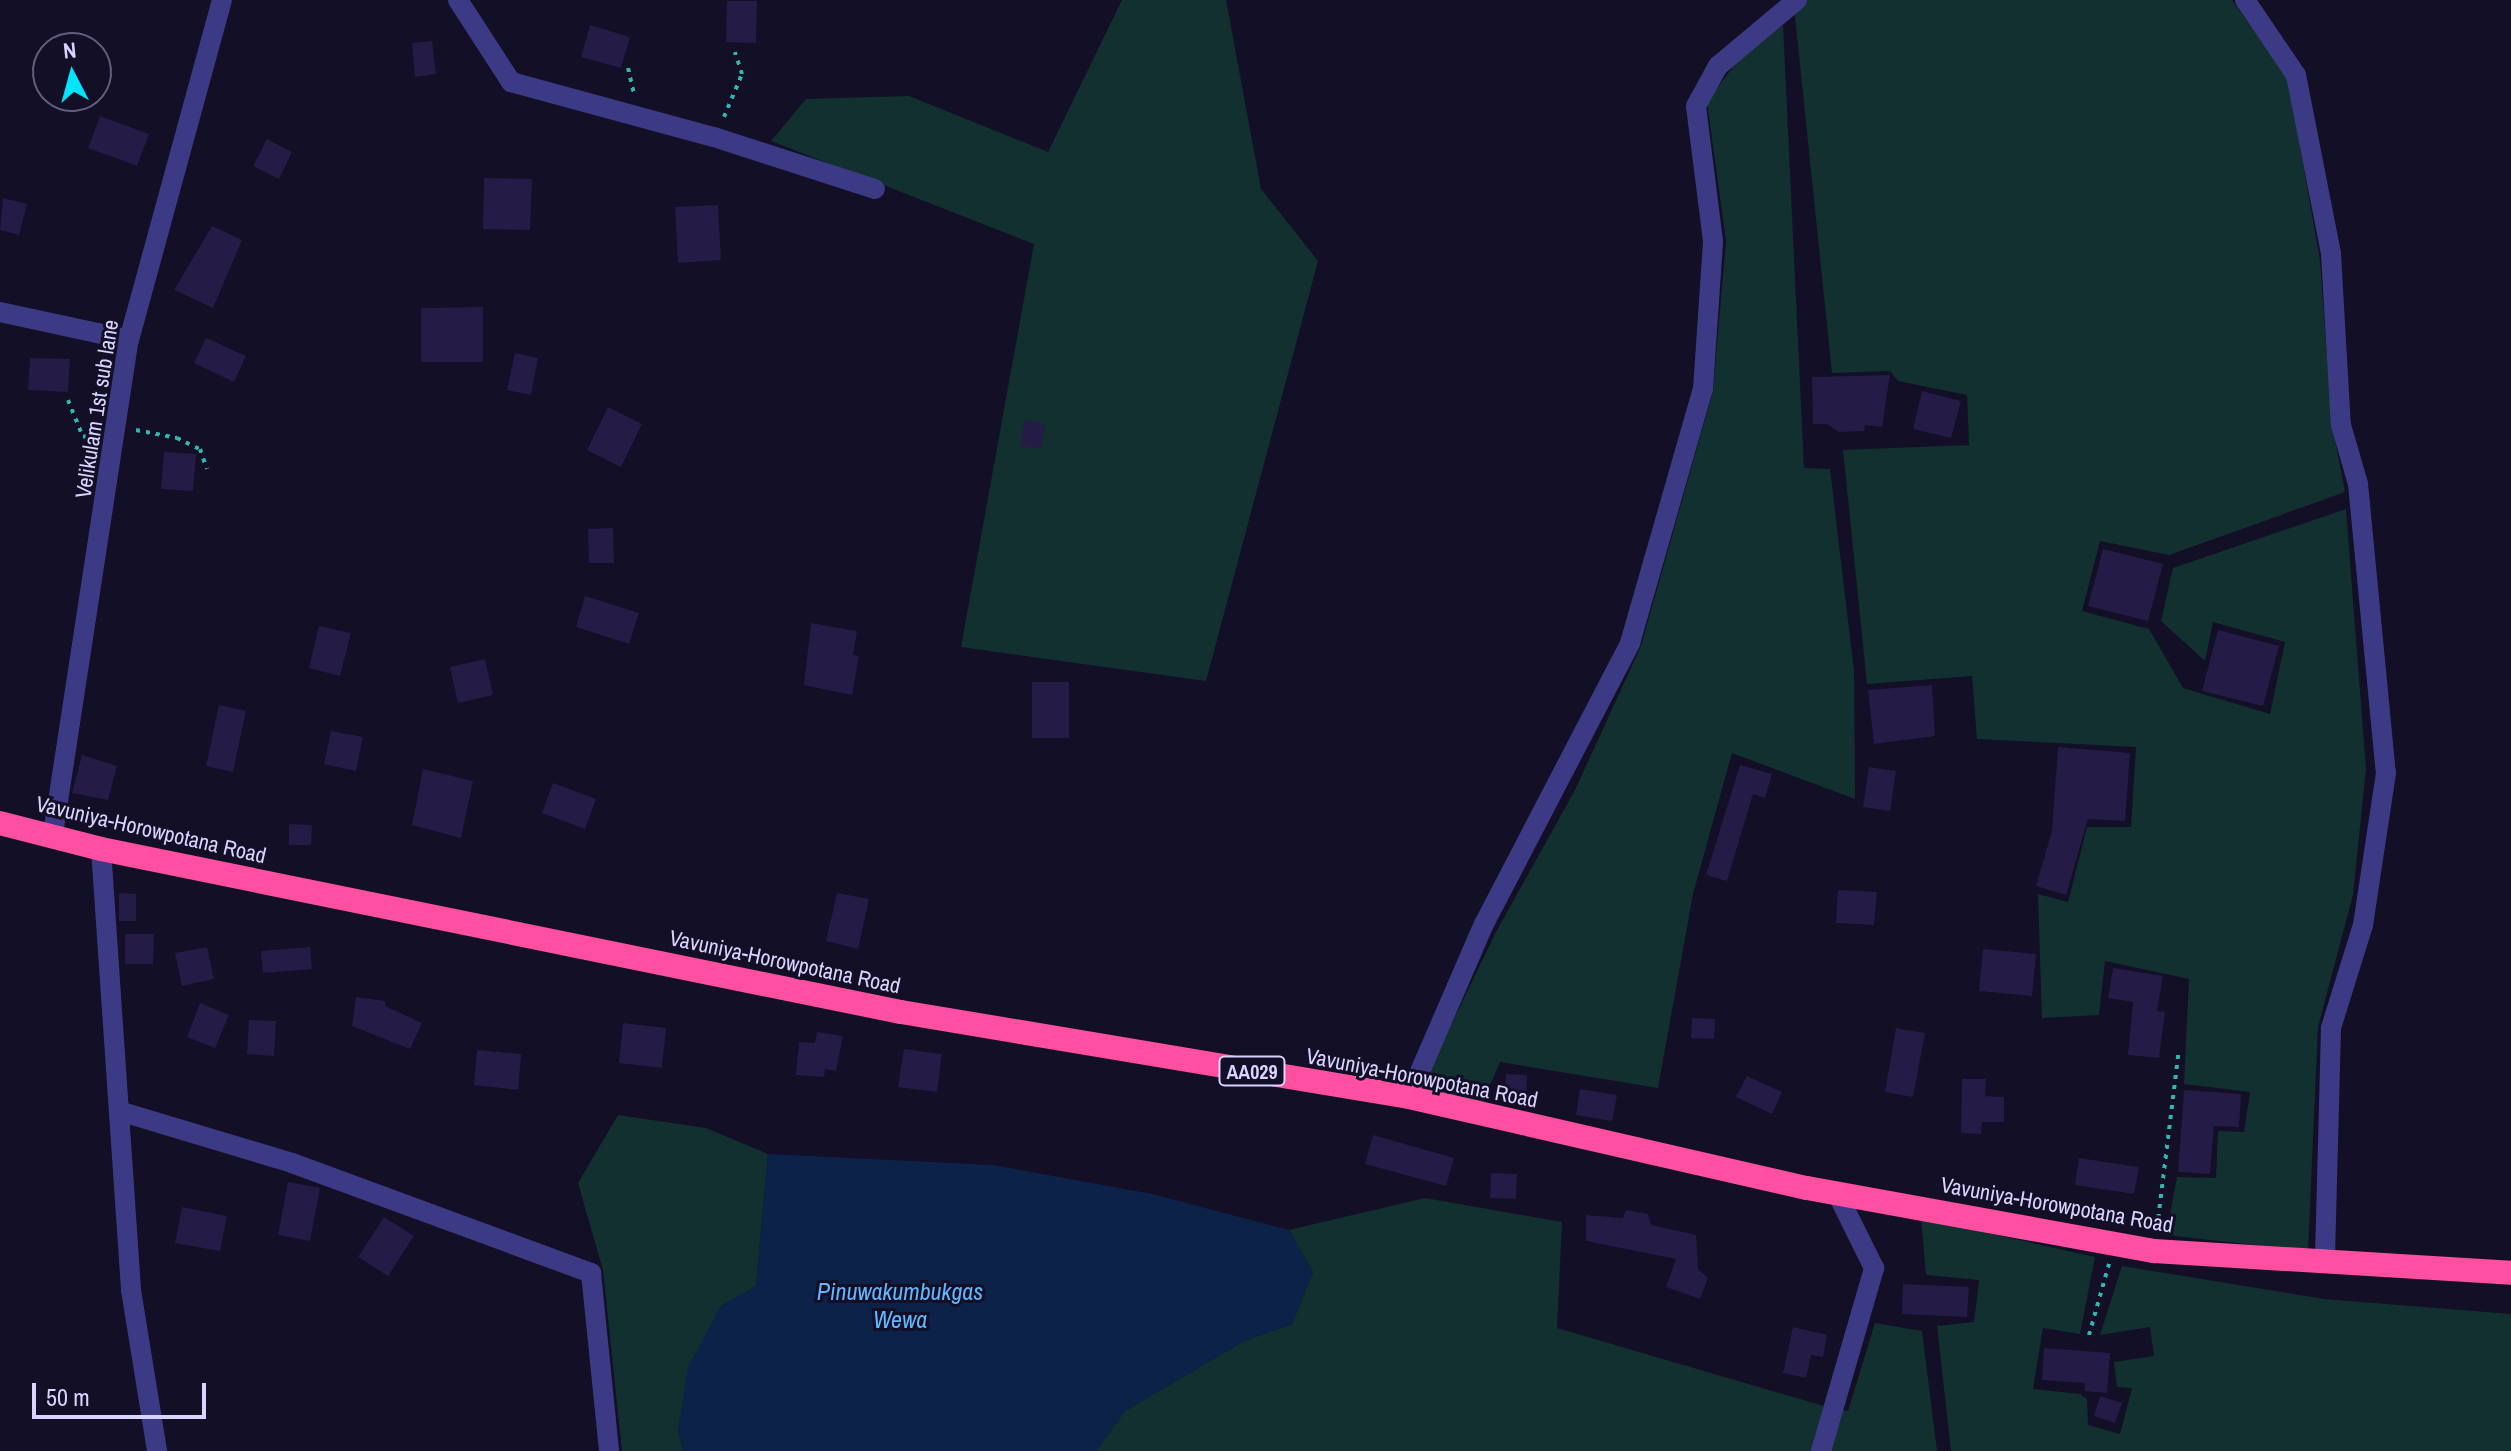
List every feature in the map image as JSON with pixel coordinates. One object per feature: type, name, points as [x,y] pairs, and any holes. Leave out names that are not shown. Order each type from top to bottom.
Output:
[{"type":"highway","name":"Vavuniya-Horowpotana Road","points":[[0,823],[53,834],[101,849],[946,1021],[1409,1097],[1837,1193],[2154,1251],[2511,1273]]},
{"type":"street","name":"Velikulam 1st sub lane","points":[[53,834],[129,340],[222,0]]},
{"type":"street","points":[[458,0],[511,82],[714,137],[875,189]]},
{"type":"street","points":[[1409,1097],[1484,924],[1630,643],[1699,404],[1713,241],[1696,106],[1718,66],[1797,0]]},
{"type":"street","points":[[2245,0],[2296,75],[2331,254],[2341,425],[2358,484],[2386,773],[2363,925],[2331,1028],[2325,1263]]},
{"type":"street","points":[[0,312],[129,340]]},
{"type":"street","points":[[101,849],[131,1290],[157,1451]]},
{"type":"street","points":[[119,1111],[292,1163],[591,1273],[609,1451]]},
{"type":"street","points":[[1821,1451],[1874,1268],[1837,1193]]},
{"type":"path","points":[[714,137],[742,74],[735,52]]},
{"type":"path","points":[[68,400],[83,437],[118,426],[177,438],[200,449],[207,469]]},
{"type":"path","points":[[2154,1251],[2179,1050]]},
{"type":"path","points":[[2089,1335],[2114,1243]]},
{"type":"green space","points":[[1122,0],[1226,0],[1261,189],[1318,261],[1206,681],[961,647],[1034,244],[771,141],[806,99],[909,96],[1048,152]]},
{"type":"green space","points":[[1808,0],[2232,0],[2288,79],[2320,260],[2332,424],[2345,492],[2169,555],[2100,541],[2082,611],[2149,629],[2183,688],[2270,714],[2285,642],[2213,622],[2205,661],[2161,621],[2173,568],[2346,509],[2366,769],[2353,895],[2318,1027],[2308,1251],[2166,1235],[2177,1177],[2216,1178],[2218,1131],[2244,1132],[2250,1092],[2184,1084],[2189,979],[2105,961],[2099,1015],[2042,1018],[2038,894],[2068,902],[2087,827],[2131,827],[2136,747],[1977,739],[1972,676],[1867,684],[1843,450],[1969,445],[1967,395],[1898,381],[1890,371],[1832,373],[1794,7]]},
{"type":"green space","points":[[1783,25],[1804,468],[1830,469],[1854,671],[1855,799],[1732,753],[1693,894],[1658,1088],[1500,1062],[1480,1108],[1419,1091],[1496,932],[1575,790],[1641,646],[1713,391],[1726,241],[1707,102],[1735,64]]},
{"type":"green space","points":[[618,1115],[706,1128],[768,1154],[756,1286],[721,1306],[678,1430],[683,1451],[622,1451],[603,1270],[578,1183]]},
{"type":"green space","points":[[1425,1198],[1562,1222],[1557,1328],[1824,1406],[1848,1411],[1875,1323],[1922,1331],[1937,1451],[1096,1451],[1125,1411],[1244,1341],[1292,1324],[1313,1272],[1289,1230]]},
{"type":"green space","points":[[1921,1218],[2095,1257],[2080,1334],[2043,1328],[2033,1389],[2080,1394],[2087,1399],[2088,1425],[2120,1434],[2132,1388],[2117,1387],[2114,1362],[2154,1356],[2150,1327],[2100,1335],[2122,1266],[2324,1299],[2511,1314],[2511,1451],[1951,1451],[1937,1326],[1974,1322],[1979,1280],[1926,1275]]},
{"type":"water","name":"Pinuwakumbukgas Wewa","points":[[768,1154],[993,1165],[1152,1194],[1289,1230],[1313,1272],[1292,1324],[1244,1341],[1125,1411],[1096,1451],[683,1451],[678,1430],[688,1367],[721,1306],[756,1286]]},
{"type":"building","points":[[727,1],[757,1],[756,43],[726,42]]},
{"type":"building","points":[[590,25],[630,37],[621,68],[581,57]]},
{"type":"building","points":[[432,41],[436,74],[415,77],[412,43]]},
{"type":"building","points":[[100,116],[149,134],[137,166],[88,148]]},
{"type":"building","points":[[267,139],[292,152],[279,179],[253,166]]},
{"type":"building","points":[[484,178],[532,179],[530,230],[483,229]]},
{"type":"building","points":[[3,198],[27,204],[19,235],[0,230]]},
{"type":"building","points":[[718,205],[721,260],[678,263],[675,207]]},
{"type":"building","points":[[212,226],[242,240],[213,308],[174,290]]},
{"type":"building","points":[[483,307],[483,362],[421,362],[421,308]]},
{"type":"building","points":[[206,338],[246,356],[234,382],[194,363]]},
{"type":"building","points":[[515,353],[538,358],[531,395],[507,390]]},
{"type":"building","points":[[30,358],[70,359],[68,392],[28,390]]},
{"type":"building","points":[[1890,375],[1882,427],[1865,425],[1864,431],[1839,432],[1827,424],[1813,424],[1812,377]]},
{"type":"building","points":[[1922,391],[1961,401],[1951,438],[1913,429]]},
{"type":"building","points":[[608,407],[642,424],[621,467],[587,450]]},
{"type":"building","points":[[1025,420],[1045,424],[1041,449],[1020,446]]},
{"type":"building","points":[[164,452],[196,454],[193,491],[161,489]]},
{"type":"building","points":[[613,528],[614,563],[589,563],[588,529]]},
{"type":"building","points":[[2103,549],[2163,564],[2148,621],[2088,606]]},
{"type":"building","points":[[585,596],[639,613],[629,644],[576,627]]},
{"type":"building","points":[[811,623],[857,631],[853,655],[859,656],[852,695],[804,685]]},
{"type":"building","points":[[319,626],[351,633],[340,676],[309,668]]},
{"type":"building","points":[[2218,630],[2279,646],[2263,706],[2202,691]]},
{"type":"building","points":[[485,659],[493,695],[458,703],[450,667]]},
{"type":"building","points":[[1032,682],[1069,682],[1069,738],[1032,738]]},
{"type":"building","points":[[1932,685],[1935,736],[1874,744],[1868,690]]},
{"type":"building","points":[[219,705],[246,711],[233,772],[206,766]]},
{"type":"building","points":[[331,731],[363,737],[356,771],[324,764]]},
{"type":"building","points":[[2058,747],[2130,753],[2125,821],[2088,819],[2066,895],[2036,886],[2052,831]]},
{"type":"building","points":[[82,755],[117,766],[108,800],[72,793]]},
{"type":"building","points":[[1740,765],[1772,774],[1765,798],[1753,794],[1727,881],[1706,875]]},
{"type":"building","points":[[1869,767],[1896,771],[1890,811],[1863,807]]},
{"type":"building","points":[[423,769],[473,781],[461,838],[412,825]]},
{"type":"building","points":[[553,783],[596,799],[585,829],[542,813]]},
{"type":"building","points":[[289,824],[312,825],[311,845],[289,845]]},
{"type":"building","points":[[1838,890],[1877,892],[1874,925],[1836,923]]},
{"type":"building","points":[[119,893],[136,894],[136,921],[119,921]]},
{"type":"building","points":[[837,893],[869,899],[858,949],[826,941]]},
{"type":"building","points":[[125,934],[154,934],[153,964],[125,964]]},
{"type":"building","points":[[207,947],[214,979],[182,986],[175,953]]},
{"type":"building","points":[[310,947],[312,969],[263,973],[261,951]]},
{"type":"building","points":[[1983,949],[2036,954],[2032,996],[1979,991]]},
{"type":"building","points":[[2113,968],[2163,976],[2157,1011],[2165,1012],[2159,1058],[2128,1055],[2133,1002],[2108,998]]},
{"type":"building","points":[[356,997],[385,1001],[385,1006],[422,1023],[410,1049],[352,1026]]},
{"type":"building","points":[[200,1003],[229,1015],[215,1048],[187,1037]]},
{"type":"building","points":[[1692,1018],[1715,1019],[1714,1039],[1691,1038]]},
{"type":"building","points":[[249,1020],[276,1021],[274,1056],[247,1054]]},
{"type":"building","points":[[623,1023],[666,1028],[662,1068],[619,1063]]},
{"type":"building","points":[[1896,1028],[1925,1033],[1913,1097],[1885,1092]]},
{"type":"building","points":[[817,1032],[843,1036],[836,1071],[825,1069],[824,1077],[796,1075],[799,1042],[815,1043]]},
{"type":"building","points":[[904,1049],[942,1054],[937,1092],[898,1087]]},
{"type":"building","points":[[477,1050],[521,1054],[518,1090],[474,1085]]},
{"type":"building","points":[[1506,1074],[1527,1075],[1526,1102],[1504,1101]]},
{"type":"building","points":[[1747,1076],[1782,1092],[1772,1114],[1736,1097]]},
{"type":"building","points":[[1962,1079],[1986,1079],[1985,1096],[2004,1097],[2004,1122],[1982,1122],[1981,1134],[1961,1133]]},
{"type":"building","points":[[1580,1089],[1617,1095],[1612,1121],[1576,1115]]},
{"type":"building","points":[[2184,1090],[2241,1094],[2239,1127],[2214,1126],[2210,1174],[2178,1172]]},
{"type":"building","points":[[1373,1135],[1454,1158],[1446,1186],[1365,1164]]},
{"type":"building","points":[[2079,1158],[2139,1167],[2134,1194],[2075,1185]]},
{"type":"building","points":[[1491,1173],[1517,1174],[1516,1199],[1490,1198]]},
{"type":"building","points":[[288,1182],[320,1188],[310,1241],[278,1235]]},
{"type":"building","points":[[182,1207],[227,1216],[220,1251],[175,1243]]},
{"type":"building","points":[[1626,1210],[1648,1214],[1651,1225],[1696,1235],[1698,1269],[1708,1278],[1700,1299],[1666,1287],[1676,1259],[1586,1241],[1586,1215],[1623,1218]]},
{"type":"building","points":[[384,1217],[414,1236],[388,1276],[358,1257]]},
{"type":"building","points":[[1903,1284],[1969,1287],[1967,1317],[1902,1314]]},
{"type":"building","points":[[1793,1327],[1827,1335],[1823,1357],[1811,1355],[1806,1378],[1783,1373]]},
{"type":"building","points":[[2044,1348],[2110,1353],[2107,1393],[2085,1391],[2085,1383],[2042,1380]]},
{"type":"building","points":[[2100,1396],[2122,1403],[2115,1423],[2094,1416]]}]
